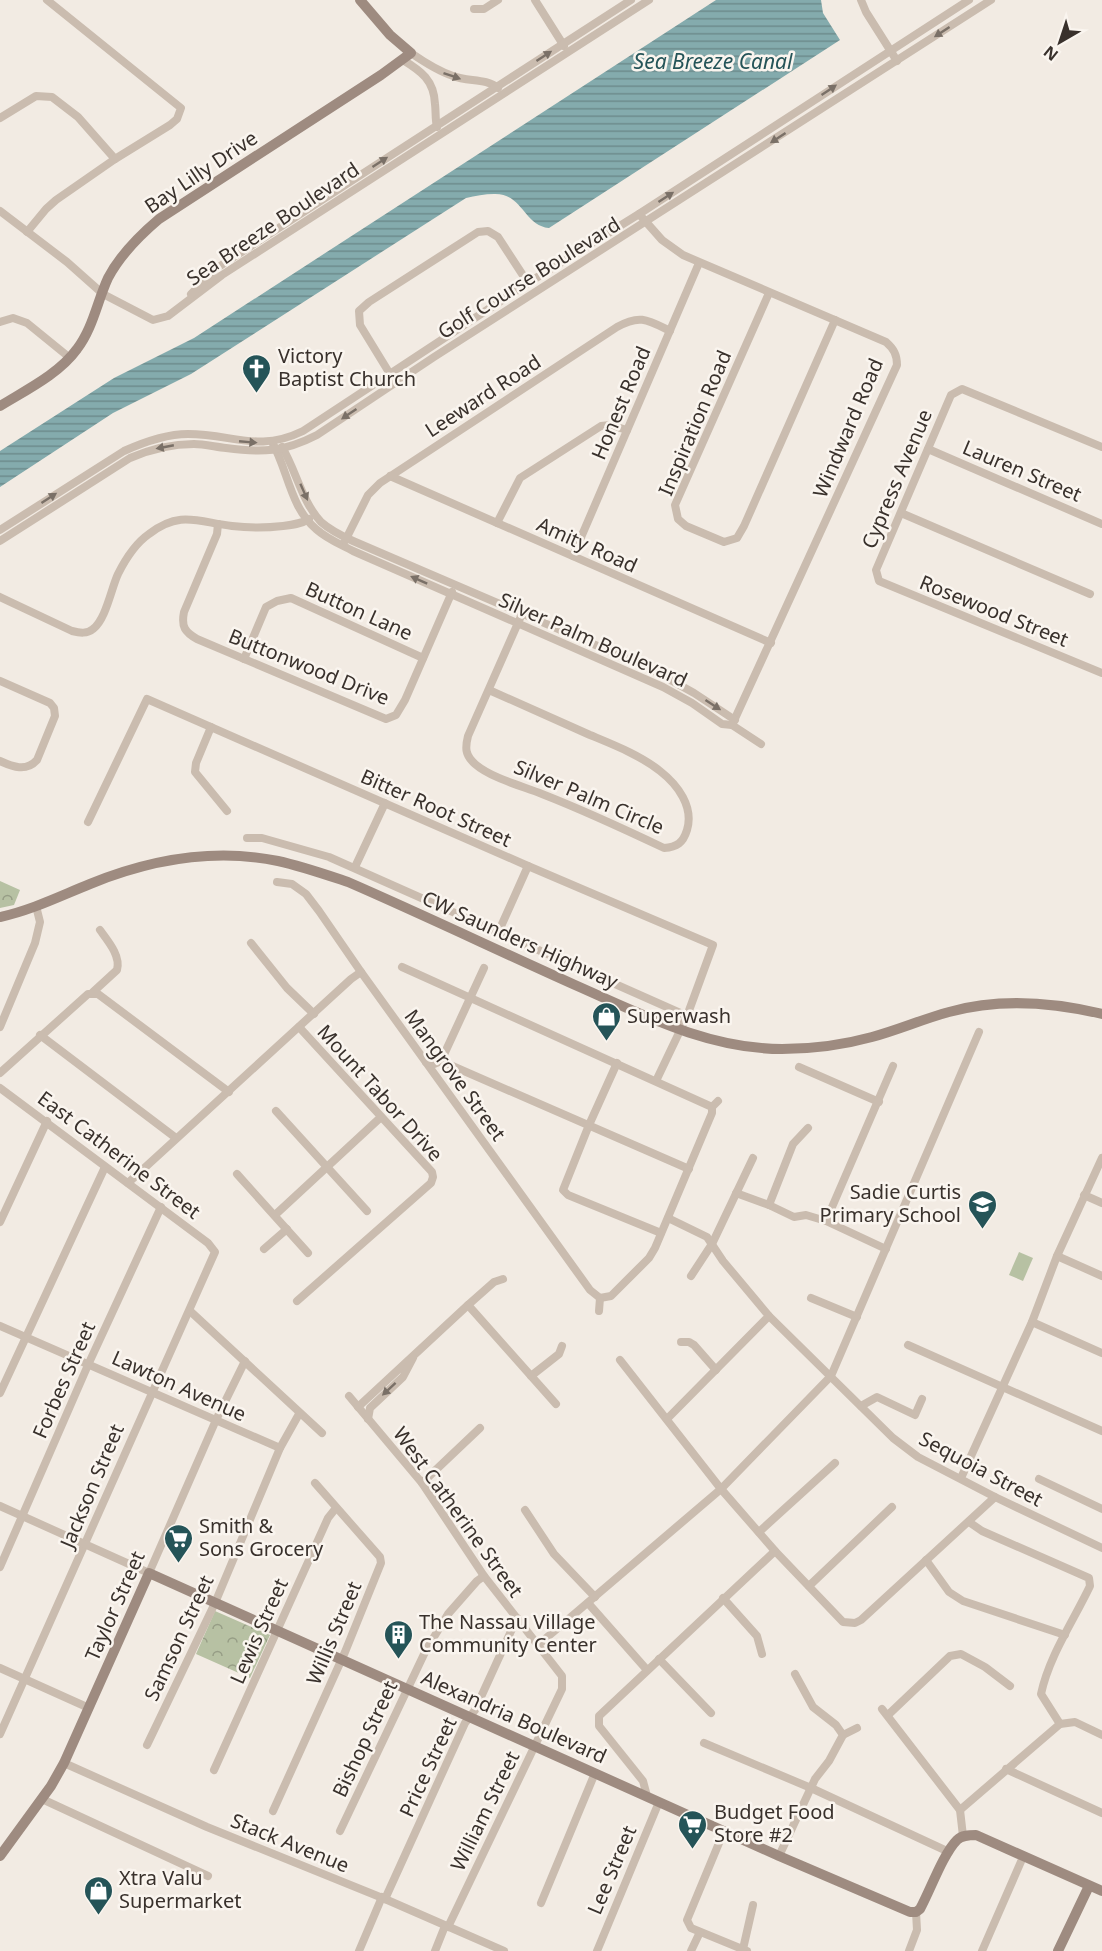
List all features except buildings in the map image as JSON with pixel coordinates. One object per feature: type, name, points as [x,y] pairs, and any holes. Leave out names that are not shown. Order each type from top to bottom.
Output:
[{"type":"main road","points":[[360,0],[407,56]]},
{"type":"main road","name":"Bay Lilly Drive","points":[[0,406],[70,358],[89,330],[113,270],[128,250],[159,219],[407,56]]},
{"type":"main road","name":"CW Saunders Highway","points":[[0,917],[36,906],[138,867],[202,856],[249,857],[301,866],[360,887],[680,1030],[722,1042],[755,1048],[783,1049],[835,1045],[949,1012],[994,1004],[1046,1004],[1102,1014]]},
{"type":"main road","name":"Alexandria Boulevard","points":[[149,1573],[779,1856],[900,1909],[916,1912]]},
{"type":"main road","name":"Taylor Street","points":[[0,1856],[42,1799],[64,1763],[149,1573]]},
{"type":"main road","points":[[916,1912],[921,1907],[949,1852],[963,1836],[976,1835],[1102,1891]]},
{"type":"main road","points":[[1058,1951],[1089,1886]]},
{"type":"street","points":[[27,232],[56,200],[177,120],[181,108],[47,0]]},
{"type":"street","points":[[474,9],[483,9],[498,0]]},
{"type":"street","points":[[535,0],[568,52]]},
{"type":"street","name":"Sea Breeze Boulevard","points":[[180,306],[217,268],[631,0]]},
{"type":"street","name":"Sea Breeze Boulevard","points":[[180,306],[222,275],[649,0]]},
{"type":"street","points":[[861,0],[897,61]]},
{"type":"street","name":"Golf Course Boulevard","points":[[0,530],[124,451],[156,439],[187,434],[251,443],[275,441],[293,436],[315,424],[528,283],[639,214],[890,49],[969,0]]},
{"type":"street","name":"Golf Course Boulevard","points":[[0,541],[130,458],[146,451],[169,445],[196,444],[253,452],[280,450],[316,435],[991,0]]},
{"type":"street","points":[[407,56],[453,77],[490,82],[502,95]]},
{"type":"street","points":[[407,56],[426,76],[434,92],[436,126],[441,134]]},
{"type":"street","points":[[426,76],[434,68]]},
{"type":"street","points":[[0,118],[36,96],[52,97],[78,117],[116,159]]},
{"type":"street","points":[[0,211],[102,294],[153,320],[168,316],[180,306]]},
{"type":"street","name":"Windward Road","points":[[639,214],[671,248],[699,263],[886,342],[895,352],[897,365],[733,723]]},
{"type":"street","points":[[390,374],[360,325],[358,311],[369,302],[478,232],[488,231],[498,237],[528,283]]},
{"type":"street","name":"Honest Road","points":[[573,556],[699,263]]},
{"type":"street","name":"Inspiration Road","points":[[769,292],[675,505],[678,519],[686,526],[724,542],[737,538],[834,320]]},
{"type":"street","points":[[0,322],[13,318],[27,323],[70,358]]},
{"type":"street","name":"Leeward Road","points":[[344,542],[373,489],[629,320],[642,319],[670,331]]},
{"type":"street","name":"Cypress Avenue","points":[[876,576],[876,570],[951,395],[962,389],[1102,447]]},
{"type":"street","points":[[497,523],[512,491],[524,475],[601,426],[610,425],[627,430]]},
{"type":"street","name":"Silver Palm Boulevard","points":[[275,441],[315,515],[344,542],[451,594],[663,687],[692,703],[722,724],[733,723]]},
{"type":"street","name":"Lauren Street","points":[[928,449],[1102,524]]},
{"type":"street","name":"Silver Palm Boulevard","points":[[280,450],[300,510],[308,521],[326,536],[455,585],[649,668],[694,693],[733,723]]},
{"type":"street","points":[[124,451],[130,458]]},
{"type":"street","name":"Amity Road","points":[[390,476],[771,643]]},
{"type":"street","points":[[901,513],[1090,594]]},
{"type":"street","points":[[0,597],[72,631],[81,633],[92,630],[100,620],[119,573],[138,544],[165,523],[179,519],[202,519],[233,526],[268,527],[308,521],[315,515]]},
{"type":"street","name":"Buttonwood Drive","points":[[218,524],[217,534],[184,612],[182,621],[185,632],[386,719],[396,715],[405,700],[455,585]]},
{"type":"street","name":"Rosewood Street","points":[[876,576],[879,581],[1102,673]]},
{"type":"street","name":"Button Lane","points":[[244,659],[266,607],[277,601],[291,598],[423,658]]},
{"type":"street","name":"Silver Palm Circle","points":[[489,690],[626,751],[661,771],[678,789],[686,802],[689,819],[682,842],[675,847],[664,848],[476,765],[468,757],[465,748],[489,690],[522,614]]},
{"type":"street","points":[[0,681],[50,703],[54,708],[55,716],[33,764],[29,767],[16,768],[0,761]]},
{"type":"street","name":"Bitter Root Street","points":[[88,822],[147,699],[713,945],[687,1016]]},
{"type":"street","points":[[733,723],[761,744]]},
{"type":"street","points":[[211,727],[196,763],[195,772],[227,811]]},
{"type":"street","points":[[355,867],[385,803]]},
{"type":"street","points":[[247,838],[262,838],[329,856],[687,1016],[656,1081]]},
{"type":"street","points":[[498,933],[528,866]]},
{"type":"street","points":[[360,887],[366,872]]},
{"type":"street","name":"Mangrove Street","points":[[277,882],[292,884],[311,900],[590,1290],[600,1298]]},
{"type":"street","points":[[0,1027],[35,943],[40,922],[36,906]]},
{"type":"street","points":[[0,1073],[40,1035],[88,994],[93,993],[117,970],[118,959],[100,930]]},
{"type":"street","points":[[251,943],[287,988],[314,1014]]},
{"type":"street","points":[[520,960],[525,945]]},
{"type":"street","points":[[547,972],[553,957]]},
{"type":"street","points":[[402,967],[656,1081],[715,1104],[662,1233],[649,1258],[611,1296],[600,1298],[599,1311]]},
{"type":"street","points":[[426,1062],[434,1064],[441,1061],[484,968]]},
{"type":"street","points":[[128,1183],[361,972]]},
{"type":"street","points":[[587,990],[593,975]]},
{"type":"street","points":[[93,993],[98,994],[229,1092]]},
{"type":"street","name":"Mount Tabor Drive","points":[[297,1301],[433,1180],[432,1172],[299,1027]]},
{"type":"street","points":[[538,1645],[721,1489],[831,1376],[979,1032]]},
{"type":"street","points":[[40,1035],[176,1138]]},
{"type":"street","points":[[441,1061],[689,1169]]},
{"type":"street","points":[[617,1063],[563,1188],[564,1192],[662,1233]]},
{"type":"street","points":[[826,1221],[893,1066]]},
{"type":"street","points":[[799,1068],[879,1102]]},
{"type":"street","name":"East Catherine Street","points":[[0,1088],[208,1242],[215,1252]]},
{"type":"street","points":[[276,1111],[367,1211]]},
{"type":"street","points":[[274,1215],[381,1117]]},
{"type":"street","points":[[0,1222],[47,1121]]},
{"type":"street","points":[[769,1205],[793,1144],[808,1128]]},
{"type":"street","points":[[691,1276],[712,1244],[753,1158]]},
{"type":"street","points":[[961,1478],[1032,1322],[1057,1256],[1102,1158]]},
{"type":"street","points":[[0,1393],[105,1167]]},
{"type":"street","points":[[237,1174],[308,1253]]},
{"type":"street","points":[[736,1193],[794,1217],[806,1215],[826,1221],[886,1249]]},
{"type":"street","points":[[1084,1195],[1102,1203]]},
{"type":"street","name":"Forbes Street","points":[[0,1567],[88,1365],[161,1208]]},
{"type":"street","name":"Sequoia Street","points":[[668,1218],[699,1232],[712,1244],[723,1261],[769,1316],[893,1438],[918,1457],[1102,1548]]},
{"type":"street","points":[[264,1249],[286,1229]]},
{"type":"street","name":"Jackson Street","points":[[0,1734],[215,1252]]},
{"type":"street","points":[[1057,1256],[1102,1276]]},
{"type":"street","points":[[358,1407],[494,1282],[503,1279]]},
{"type":"street","points":[[811,1298],[857,1317]]},
{"type":"street","points":[[468,1305],[556,1404]]},
{"type":"street","points":[[190,1311],[322,1433]]},
{"type":"street","points":[[667,1419],[769,1316]]},
{"type":"street","points":[[1032,1322],[1102,1353]]},
{"type":"street","name":"Lawton Avenue","points":[[0,1326],[279,1448]]},
{"type":"street","points":[[681,1342],[694,1344],[716,1370]]},
{"type":"street","points":[[908,1345],[1102,1431]]},
{"type":"street","points":[[531,1376],[559,1354],[562,1346]]},
{"type":"street","points":[[370,1421],[368,1414],[370,1408],[403,1377],[413,1357]]},
{"type":"street","points":[[620,1360],[721,1489],[843,1622],[855,1623],[861,1620],[995,1497]]},
{"type":"street","name":"Taylor Street","points":[[149,1573],[216,1420],[245,1361]]},
{"type":"street","name":"West Catherine Street","points":[[349,1396],[422,1483],[484,1576],[562,1676]]},
{"type":"street","points":[[861,1406],[871,1398],[877,1397],[915,1415],[922,1399]]},
{"type":"street","name":"Samson Street","points":[[147,1745],[215,1603],[279,1448],[299,1414]]},
{"type":"street","points":[[422,1483],[480,1428]]},
{"type":"street","points":[[759,1532],[835,1463]]},
{"type":"street","points":[[1039,1479],[1102,1509]]},
{"type":"street","name":"Willis Street","points":[[273,1811],[381,1563],[380,1557],[315,1483]]},
{"type":"street","name":"Alexandria Boulevard","points":[[0,1506],[149,1573]]},
{"type":"street","points":[[809,1586],[892,1507]]},
{"type":"street","name":"Lewis Street","points":[[214,1770],[328,1518],[336,1508]]},
{"type":"street","points":[[525,1510],[554,1554],[595,1597]]},
{"type":"street","points":[[969,1522],[982,1531],[1089,1578],[1090,1586],[1043,1683],[1041,1694],[1060,1724]]},
{"type":"street","points":[[647,1796],[643,1781],[598,1723],[601,1713],[776,1551]]},
{"type":"street","points":[[926,1560],[949,1592],[963,1601],[1065,1635]]},
{"type":"street","name":"Bishop Street","points":[[340,1831],[426,1650],[448,1614],[484,1576]]},
{"type":"street","points":[[723,1598],[757,1636],[762,1654]]},
{"type":"street","points":[[588,1603],[646,1670]]},
{"type":"street","name":"Price Street","points":[[359,1951],[465,1723],[470,1717],[517,1618]]},
{"type":"street","points":[[963,1836],[960,1810],[885,1712],[950,1656],[961,1654],[985,1667],[1010,1686]]},
{"type":"street","points":[[659,1659],[711,1713]]},
{"type":"street","points":[[0,1668],[89,1708]]},
{"type":"street","points":[[795,1674],[808,1701],[836,1725],[843,1735]]},
{"type":"street","name":"William Street","points":[[435,1951],[562,1689],[562,1676]]},
{"type":"street","points":[[960,1810],[1060,1724],[1075,1722],[1102,1735]]},
{"type":"street","points":[[779,1856],[810,1788],[841,1742],[843,1735],[857,1728]]},
{"type":"street","points":[[704,1743],[810,1788],[949,1852]]},
{"type":"street","name":"Stack Avenue","points":[[64,1763],[246,1843],[384,1898],[504,1951]]},
{"type":"street","points":[[1006,1769],[1102,1813]]},
{"type":"street","points":[[541,1903],[595,1773]]},
{"type":"street","points":[[42,1799],[208,1876]]},
{"type":"street","name":"Lee Street","points":[[597,1951],[659,1802]]},
{"type":"street","points":[[724,1831],[687,1917],[689,1926],[745,1950],[753,1905]]},
{"type":"street","points":[[982,1951],[1023,1857]]},
{"type":"street","points":[[909,1951],[917,1930],[916,1912]]},
{"type":"street","points":[[691,1951],[700,1932]]},
{"type":"green space","points":[[0,881],[20,890],[14,905],[0,908]]},
{"type":"green space","points":[[1019,1252],[1033,1258],[1023,1281],[1009,1275]]},
{"type":"green space","points":[[215,1611],[270,1635],[250,1678],[196,1654]]},
{"type":"water","name":"Sea Breeze Canal","points":[[716,0],[821,0],[823,13],[840,40],[549,228],[540,226],[511,198],[504,195],[487,194],[466,198],[191,374],[113,413],[0,487],[0,451],[114,378],[194,338]]},
{"type":"place","name":"Victory Baptist Church","points":[[257,394]]},
{"type":"place","name":"Superwash","points":[[606,1042]]},
{"type":"place","name":"Sadie Curtis Primary School","points":[[982,1230]]},
{"type":"place","name":"Smith & Sons Grocery","points":[[178,1564]]},
{"type":"place","name":"The Nassau Village Community Center","points":[[398,1660]]},
{"type":"place","name":"Budget Food Store #2","points":[[693,1850]]},
{"type":"place","name":"Xtra Valu Supermarket","points":[[98,1916]]}]
